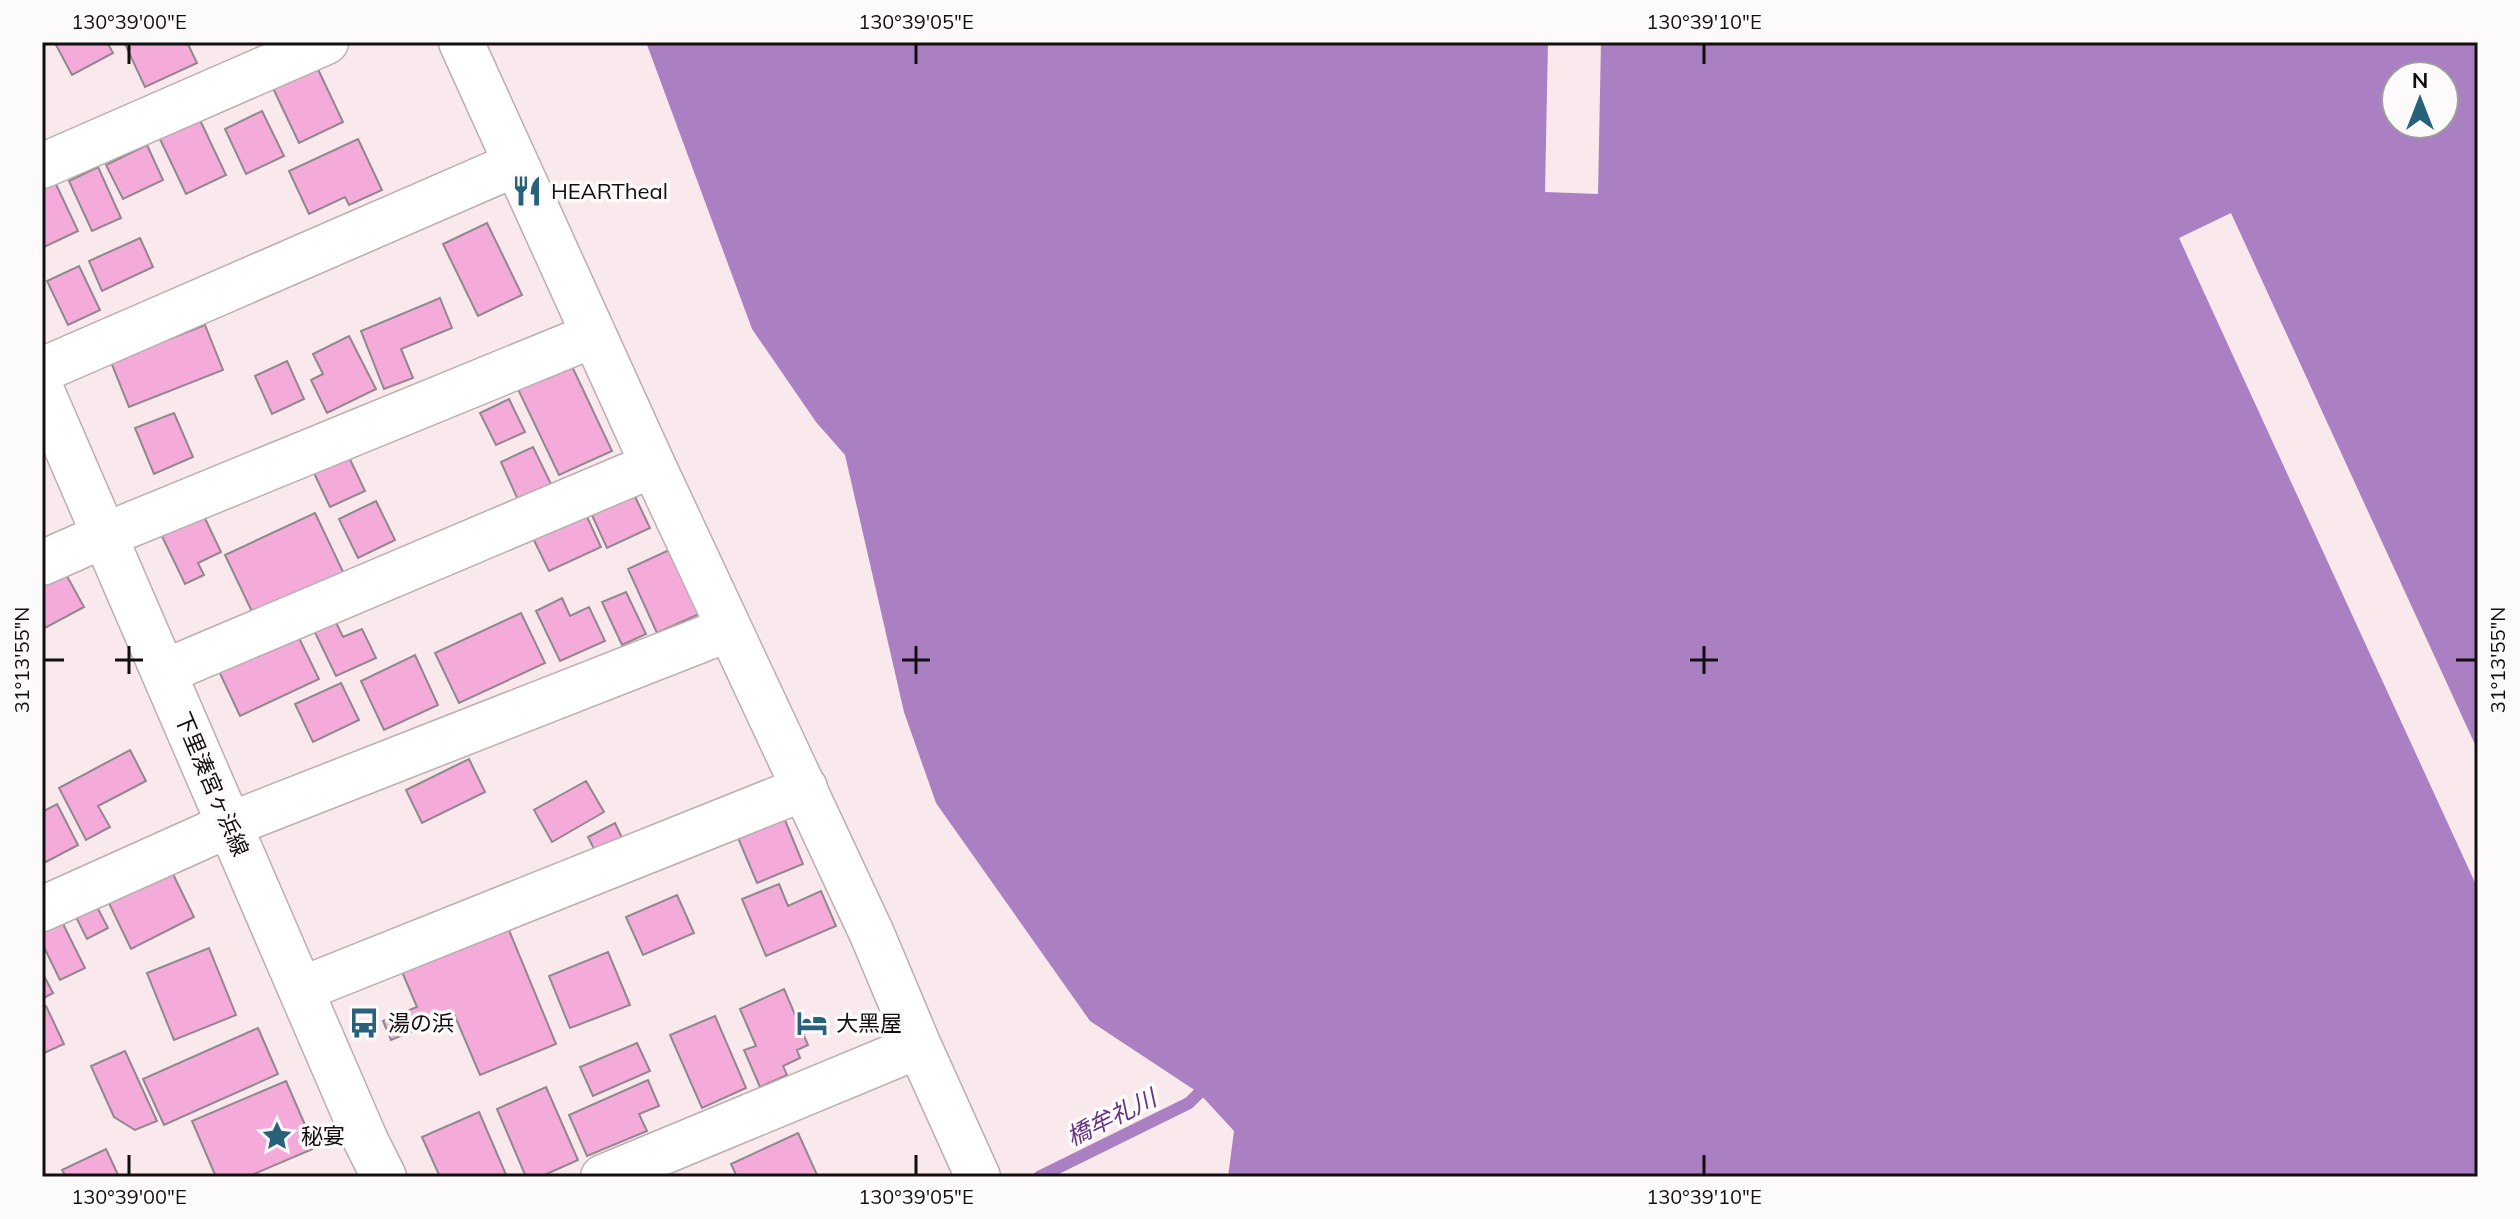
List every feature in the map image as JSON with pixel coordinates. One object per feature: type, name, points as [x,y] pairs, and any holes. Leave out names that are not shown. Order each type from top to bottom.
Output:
[{"type":"street","points":[[42,166],[326,42]]},
{"type":"street","points":[[461,42],[653,465],[872,934],[978,1177]]},
{"type":"street","points":[[42,370],[516,164]]},
{"type":"street","points":[[42,563],[594,335]]},
{"type":"street","name":"下里湊宮ヶ浜線","points":[[42,391],[384,1177]]},
{"type":"street","points":[[164,672],[653,465]]},
{"type":"street","points":[[42,909],[229,825],[729,629]]},
{"type":"street","points":[[302,989],[805,788]]},
{"type":"street","points":[[603,1177],[919,1046]]},
{"type":"shaded area","points":[[646,42],[2478,42],[2478,1177],[1228,1177],[1234,1131],[1199,1093],[1090,1021],[936,803],[904,712],[845,455],[816,422],[752,329]]},
{"type":"pier","points":[[1548,42],[1601,42],[1598,194],[1545,192]]},
{"type":"pier","points":[[2231,213],[2478,751],[2478,889],[2179,238]]},
{"type":"building","points":[[57,42],[107,42],[113,53],[72,75]]},
{"type":"building","points":[[124,42],[187,42],[197,63],[145,87]]},
{"type":"building","points":[[315,63],[343,122],[299,143],[271,84]]},
{"type":"building","points":[[262,111],[284,156],[246,174],[225,129]]},
{"type":"building","points":[[199,118],[226,175],[186,194],[159,137]]},
{"type":"building","points":[[358,139],[382,190],[349,205],[345,197],[309,214],[289,171]]},
{"type":"building","points":[[147,145],[163,180],[123,199],[106,165]]},
{"type":"building","points":[[98,167],[121,218],[92,231],[69,181]]},
{"type":"building","points":[[54,180],[78,231],[42,248],[42,186]]},
{"type":"building","points":[[487,223],[522,295],[478,316],[443,244]]},
{"type":"building","points":[[140,238],[153,267],[102,291],[89,261]]},
{"type":"building","points":[[79,266],[100,310],[68,325],[47,281]]},
{"type":"building","points":[[440,298],[452,328],[401,349],[413,378],[384,389],[361,331]]},
{"type":"building","points":[[205,325],[223,370],[129,407],[111,362]]},
{"type":"building","points":[[349,336],[376,389],[327,413],[311,380],[323,374],[313,354]]},
{"type":"building","points":[[569,360],[612,451],[559,475],[516,385]]},
{"type":"building","points":[[287,361],[304,399],[272,414],[255,376]]},
{"type":"building","points":[[509,399],[525,432],[496,445],[480,413]]},
{"type":"building","points":[[174,413],[193,457],[154,474],[135,428]]},
{"type":"building","points":[[533,447],[552,486],[519,502],[501,462]]},
{"type":"building","points":[[347,453],[365,491],[330,507],[312,469]]},
{"type":"building","points":[[628,482],[650,528],[607,548],[586,502]]},
{"type":"building","points":[[376,501],[395,540],[358,558],[339,519]]},
{"type":"building","points":[[581,504],[601,547],[549,571],[528,528]]},
{"type":"building","points":[[201,510],[221,552],[198,563],[204,575],[185,584],[159,530]]},
{"type":"building","points":[[315,513],[345,576],[255,618],[225,555]]},
{"type":"building","points":[[669,550],[699,614],[657,633],[628,569]]},
{"type":"building","points":[[62,567],[84,607],[45,628],[42,623],[42,578]]},
{"type":"building","points":[[626,592],[646,634],[622,645],[602,602]]},
{"type":"building","points":[[562,598],[570,616],[589,607],[605,641],[560,661],[536,611]]},
{"type":"building","points":[[330,610],[343,637],[362,629],[376,658],[336,676],[309,620]]},
{"type":"building","points":[[521,613],[545,663],[459,703],[435,653]]},
{"type":"building","points":[[295,630],[319,679],[240,716],[217,667]]},
{"type":"building","points":[[415,655],[438,705],[384,730],[361,681]]},
{"type":"building","points":[[341,683],[359,720],[313,742],[295,704]]},
{"type":"building","points":[[130,750],[146,781],[98,806],[110,827],[86,840],[59,788]]},
{"type":"building","points":[[469,759],[485,792],[422,823],[406,790]]},
{"type":"building","points":[[586,781],[604,812],[552,842],[534,810]]},
{"type":"building","points":[[57,804],[78,845],[42,864],[42,812]]},
{"type":"building","points":[[782,813],[803,864],[757,883],[736,833]]},
{"type":"building","points":[[615,823],[623,840],[596,853],[588,837]]},
{"type":"building","points":[[170,868],[194,917],[131,949],[107,899]]},
{"type":"building","points":[[779,884],[788,906],[821,891],[836,926],[766,956],[742,899]]},
{"type":"building","points":[[677,895],[694,933],[643,955],[626,917]]},
{"type":"building","points":[[96,905],[108,928],[87,939],[75,915]]},
{"type":"building","points":[[61,920],[85,968],[60,980],[42,943],[42,929]]},
{"type":"building","points":[[506,923],[556,1044],[480,1075],[454,1014],[391,1040],[383,1021],[417,1007],[400,967]]},
{"type":"building","points":[[209,948],[236,1015],[174,1040],[147,973]]},
{"type":"building","points":[[608,952],[630,1005],[570,1028],[549,976]]},
{"type":"building","points":[[42,972],[53,993],[42,999]]},
{"type":"building","points":[[784,989],[808,1045],[797,1050],[800,1058],[783,1066],[787,1075],[760,1087],[744,1050],[756,1046],[740,1009]]},
{"type":"building","points":[[46,1006],[64,1044],[42,1054],[42,1008]]},
{"type":"building","points":[[715,1016],[746,1088],[702,1108],[670,1035]]},
{"type":"building","points":[[258,1028],[278,1074],[164,1125],[143,1079]]},
{"type":"building","points":[[637,1043],[650,1071],[593,1096],[580,1067]]},
{"type":"building","points":[[125,1051],[157,1121],[135,1130],[114,1117],[91,1066]]},
{"type":"building","points":[[648,1080],[659,1106],[639,1114],[647,1131],[587,1156],[569,1115]]},
{"type":"building","points":[[286,1081],[315,1148],[247,1177],[216,1177],[192,1121]]},
{"type":"building","points":[[546,1087],[578,1160],[540,1177],[526,1177],[497,1109]]},
{"type":"building","points":[[479,1112],[507,1177],[440,1177],[422,1137]]},
{"type":"building","points":[[798,1133],[818,1177],[737,1177],[731,1164]]},
{"type":"building","points":[[106,1149],[119,1177],[66,1177],[62,1170]]},
{"type":"waterway","name":"橋牟礼川","points":[[1039,1177],[1189,1103],[1199,1093]]},
{"type":"place","name":"HEARTheal","points":[[527,191]]},
{"type":"place","name":"湯の浜","points":[[364,1023]]},
{"type":"place","name":"大黑屋","points":[[812,1023]]},
{"type":"place","name":"秘宴","points":[[277,1136]]}]
